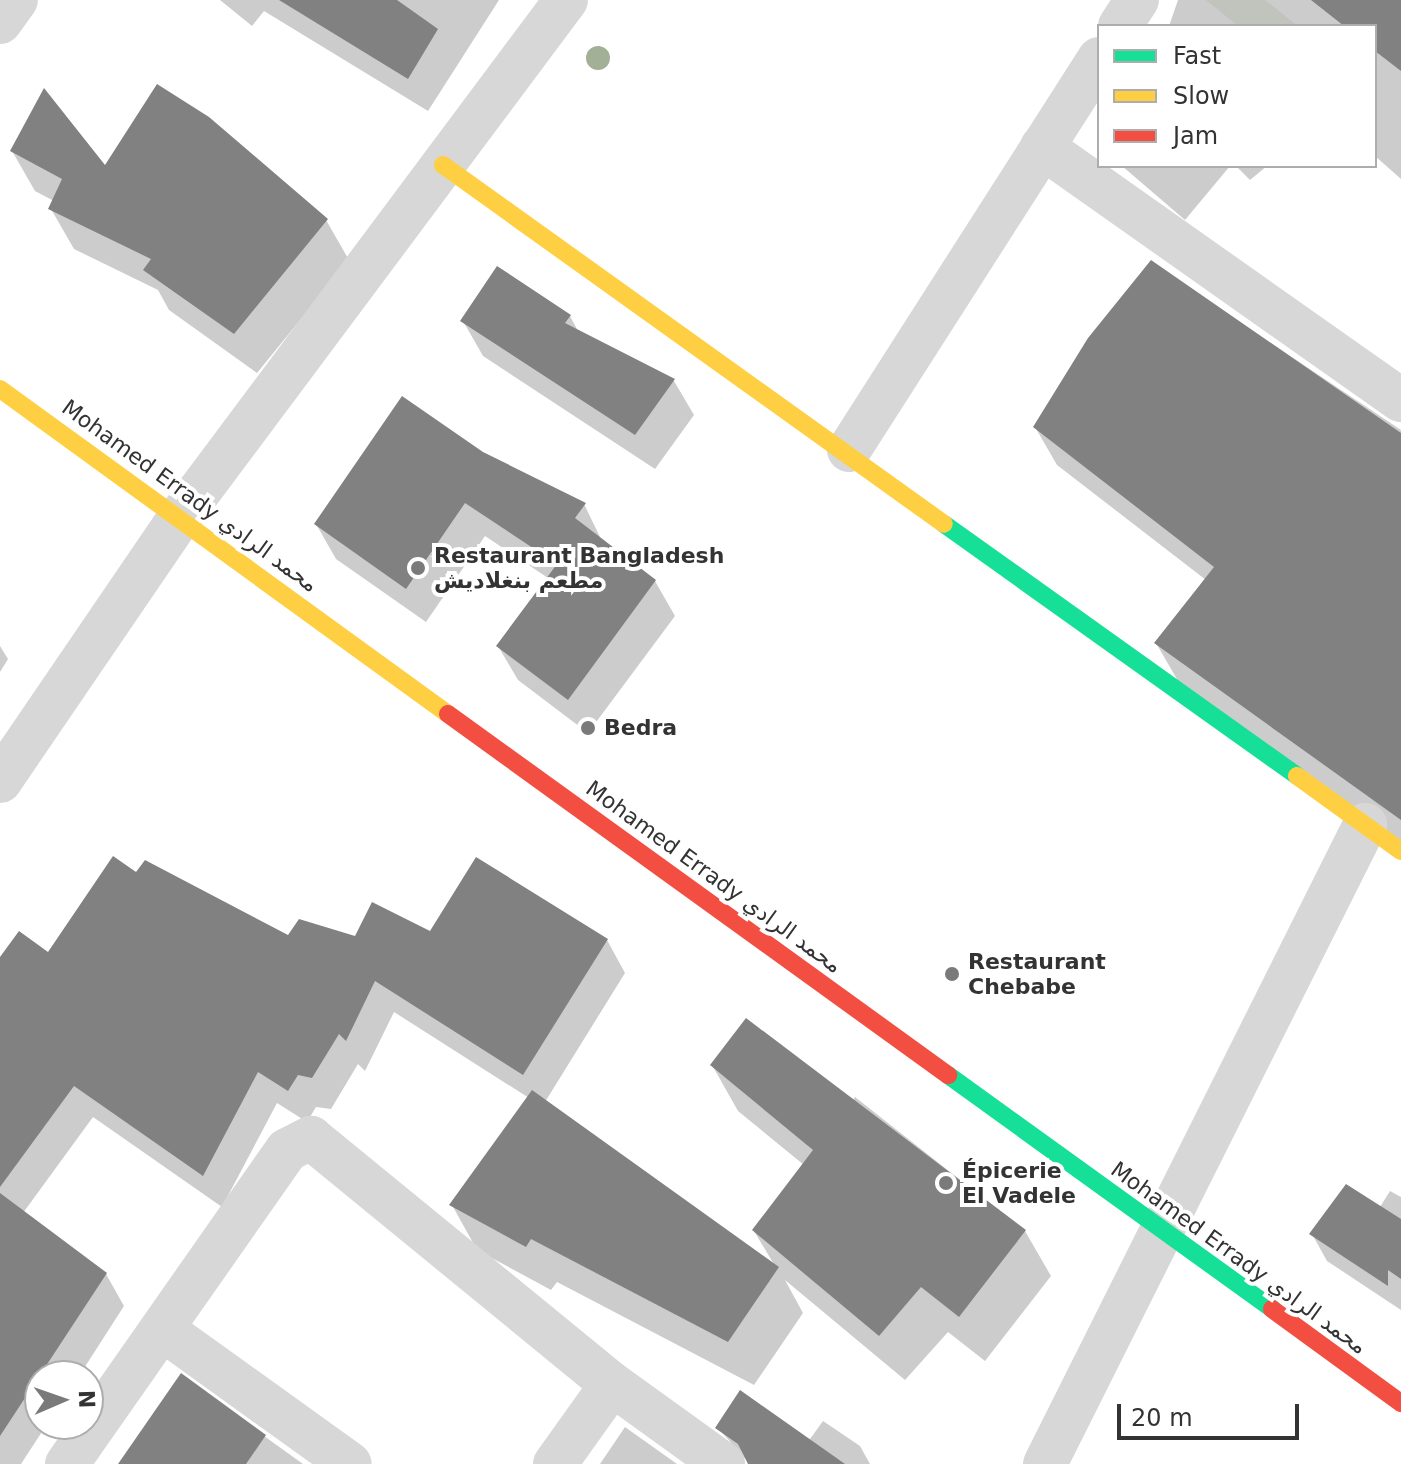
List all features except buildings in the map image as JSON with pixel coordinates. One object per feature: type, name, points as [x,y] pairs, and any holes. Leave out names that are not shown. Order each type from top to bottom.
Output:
[{"type":"street","points":[[0,22],[16,0]]},
{"type":"street","points":[[0,781],[180,517],[566,0]]},
{"type":"street","points":[[1121,24],[1137,0]]},
{"type":"street","points":[[849,450],[1097,62]]},
{"type":"street","points":[[1042,147],[1401,400]]},
{"type":"street","points":[[443,165],[849,450],[1401,851]]},
{"type":"street","name":"Mohamed Errady محمد الرادي","points":[[0,389],[1159,1231],[1401,1403]]},
{"type":"street","points":[[1045,1464],[1365,825]]},
{"type":"street","points":[[67,1464],[287,1150],[311,1138],[612,1384],[723,1464]]},
{"type":"street","points":[[162,1329],[350,1464]]},
{"type":"street","points":[[555,1464],[612,1384]]},
{"type":"shaded area","points":[[1206,0],[1265,0],[1295,24],[1236,24]]},
{"type":"traffic: fast","points":[[944,524],[1297,776]]},
{"type":"traffic: fast","points":[[948,1075],[1272,1309]]},
{"type":"traffic: slow","points":[[443,165],[944,524]]},
{"type":"traffic: slow","points":[[0,389],[448,714]]},
{"type":"traffic: slow","points":[[1297,776],[1401,851]]},
{"type":"traffic: jam","points":[[448,714],[948,1075]]},
{"type":"traffic: jam","points":[[1272,1309],[1401,1403]]},
{"type":"place","name":"Restaurant Bangladesh مطعم بنغلاديش","points":[[418,568]]},
{"type":"place","name":"Bedra","points":[[588,728]]},
{"type":"place","name":"Restaurant Chebabe","points":[[952,974]]},
{"type":"place","name":"Épicerie El Vadele","points":[[946,1183]]}]
